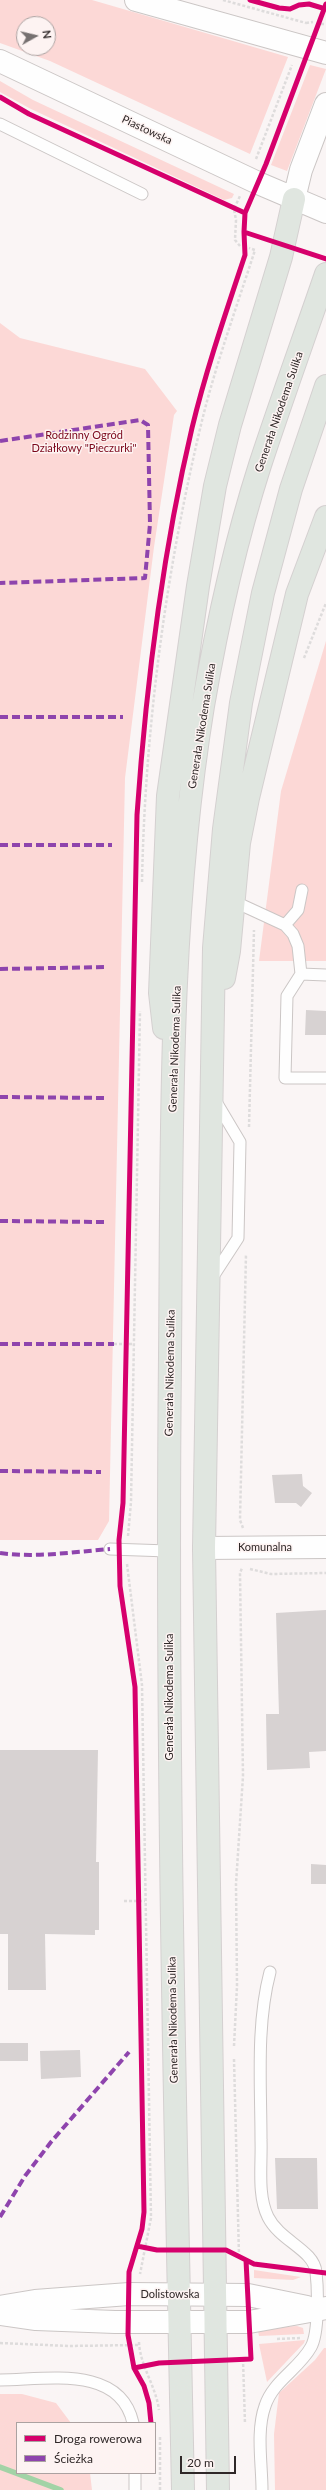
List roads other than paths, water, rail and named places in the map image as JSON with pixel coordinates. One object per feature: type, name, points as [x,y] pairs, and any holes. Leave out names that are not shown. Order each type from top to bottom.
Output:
[{"type":"highway","points":[[172,1118],[160,993],[168,796],[198,586],[215,486],[245,370],[281,257],[294,199]]},
{"type":"highway","name":"Generała Nikodema Sulika","points":[[183,2490],[170,1838],[168,1551],[172,1118],[177,962],[188,813],[204,705],[226,594],[257,477],[326,274]]},
{"type":"highway","points":[[218,2490],[204,1548],[214,948],[224,829],[241,703],[263,594],[283,519],[326,386]]},
{"type":"highway","points":[[212,1040],[229,951],[239,843],[247,805],[297,594],[326,517]]},
{"type":"street","points":[[136,0],[309,47]]},
{"type":"street","name":"Piastowska","points":[[0,61],[294,199],[326,212]]},
{"type":"street","points":[[294,199],[301,170],[326,104]]},
{"type":"street","name":"Komunalna","points":[[204,1548],[326,1547]]},
{"type":"street","name":"Dolistowska","points":[[0,2307],[35,2301],[129,2294],[215,2294],[248,2295],[321,2308]]},
{"type":"street","points":[[0,2314],[133,2329],[179,2322],[249,2322],[321,2308]]},
{"type":"lane","points":[[0,124],[142,194]]},
{"type":"lane","points":[[284,925],[298,910],[302,890]]},
{"type":"lane","points":[[233,901],[284,925],[293,934],[298,946],[301,974],[287,996],[285,1078],[326,1078]]},
{"type":"lane","points":[[301,974],[326,975]]},
{"type":"lane","points":[[208,1284],[238,1238],[240,1142],[211,1093]]},
{"type":"lane","points":[[110,1549],[168,1551]]},
{"type":"lane","points":[[262,2490],[261,2436],[264,2406],[273,2390],[311,2347],[315,2337],[321,2308],[314,2262],[309,2255],[289,2242],[274,2227],[268,2216],[263,2198],[261,2072],[265,1991],[270,1972]]},
{"type":"lane","points":[[0,2380],[73,2380],[100,2383],[110,2388],[122,2399],[131,2412],[133,2422]]},
{"type":"lane","points":[[135,2474],[135,2490]]},
{"type":"waterway","points":[[0,2467],[16,2473]]},
{"type":"waterway","points":[[19,2474],[61,2490]]},
{"type":"park label","name":"Rodzinny Ogród Działkowy \"Pieczurki\"","points":[[84,441]]}]
